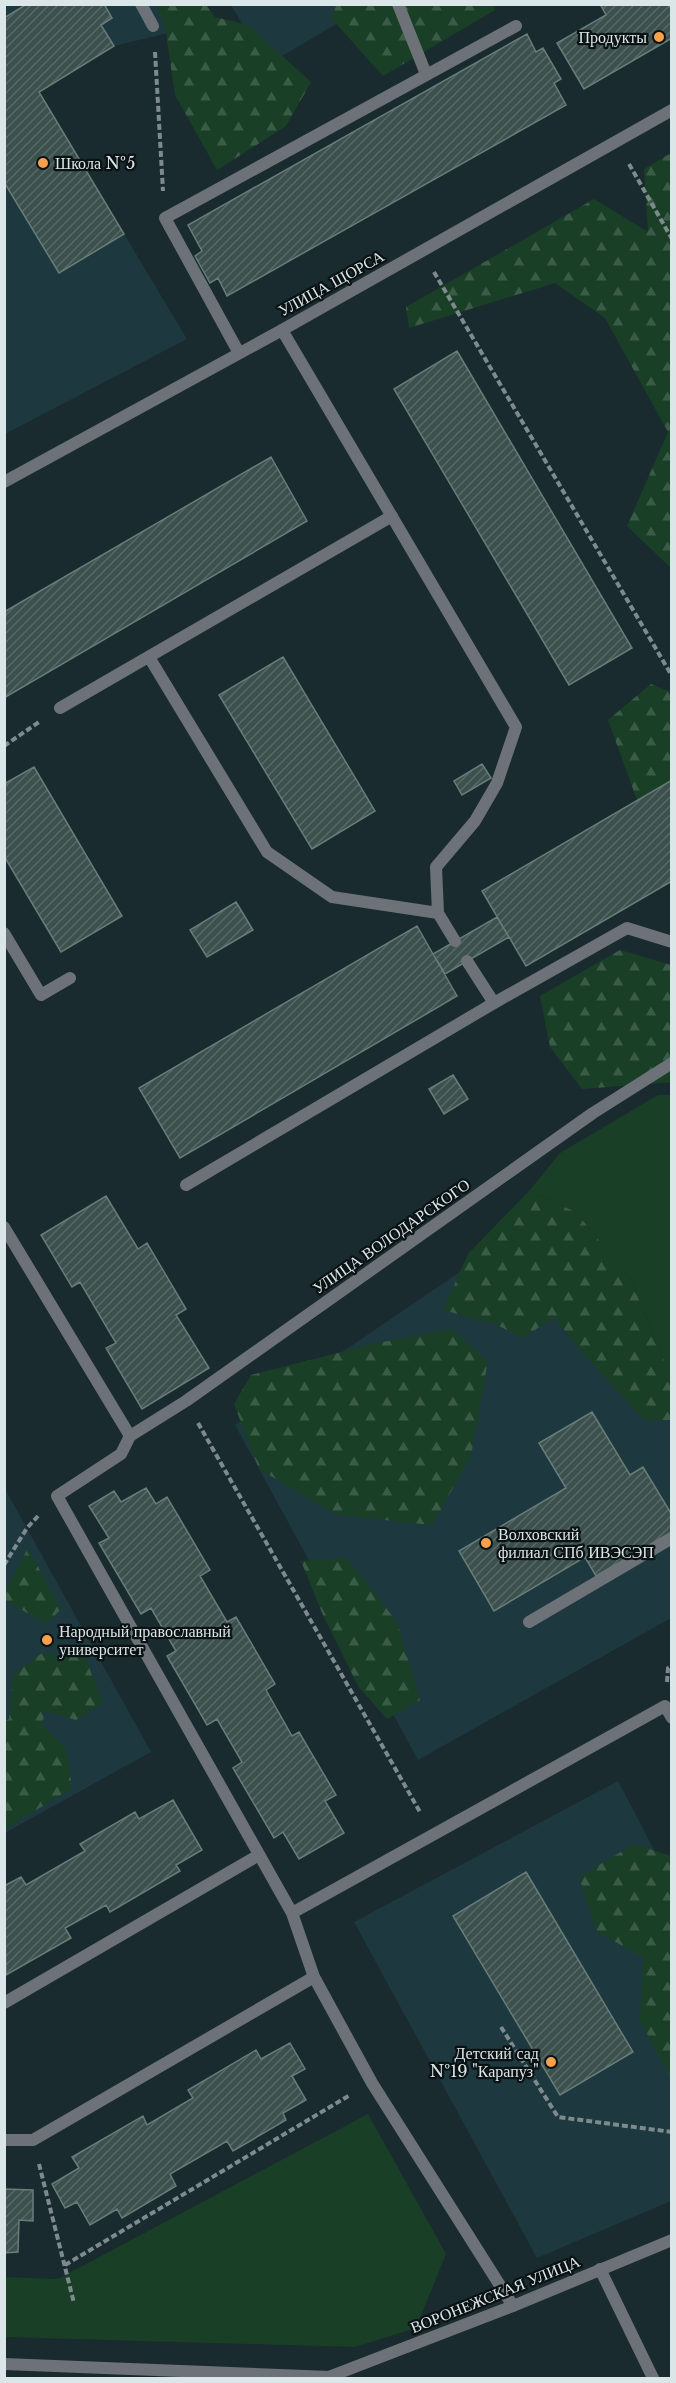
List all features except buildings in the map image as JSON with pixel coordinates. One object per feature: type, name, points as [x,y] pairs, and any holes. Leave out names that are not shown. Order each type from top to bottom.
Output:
[{"type":"street","points":[[141,4],[153,26]]},
{"type":"street","points":[[398,4],[426,74]]},
{"type":"street","points":[[239,353],[165,218],[516,26]]},
{"type":"street","name":"УЛИЦА ЩОРСА","points":[[4,482],[282,330],[672,110]]},
{"type":"street","points":[[282,330],[516,727],[497,783],[475,821],[436,867],[438,913],[455,941]]},
{"type":"street","points":[[60,708],[392,516]]},
{"type":"street","points":[[149,657],[267,852],[332,897],[438,913]]},
{"type":"street","points":[[186,1185],[494,1003],[627,928],[672,942]]},
{"type":"street","points":[[4,933],[41,995],[70,978]]},
{"type":"street","points":[[467,961],[494,1003]]},
{"type":"street","name":"УЛИЦА ВОЛОДАРСКОГО","points":[[130,1436],[186,1401],[593,1113],[672,1063]]},
{"type":"street","points":[[4,1227],[130,1436],[121,1454],[57,1496],[292,1913],[314,1977],[372,2083],[513,2306]]},
{"type":"street","points":[[530,1622],[672,1538]]},
{"type":"street","points":[[292,1913],[665,1706],[672,1718]]},
{"type":"street","points":[[4,2004],[259,1855]]},
{"type":"street","points":[[4,2140],[33,2140],[314,1977]]},
{"type":"street","name":"ВОРОНЕЖСКАЯ УЛИЦА","points":[[4,2364],[328,2378],[513,2306],[672,2240]]},
{"type":"street","points":[[600,2269],[654,2379]]},
{"type":"path","points":[[153,26],[165,218]]},
{"type":"path","points":[[629,164],[672,238]]},
{"type":"path","points":[[434,271],[672,676]]},
{"type":"path","points":[[4,746],[60,708]]},
{"type":"path","points":[[186,1401],[432,1834]]},
{"type":"path","points":[[4,1565],[27,1528],[57,1496]]},
{"type":"path","points":[[501,2027],[558,2117],[672,2132]]},
{"type":"path","points":[[65,2265],[372,2083]]},
{"type":"path","points":[[33,2140],[74,2303]]},
{"type":"shaded area","points":[[363,4],[365,7],[267,65],[231,5]]},
{"type":"shaded area","name":"Школа №5","points":[[5,5],[172,5],[185,29],[114,46],[39,92],[187,339],[5,434]]},
{"type":"shaded area","name":"Волховский филиал СПб ИВЭСЭП","points":[[542,1216],[671,1415],[671,1618],[418,1760],[235,1425]]},
{"type":"shaded area","name":"Народный православный университет","points":[[4,1487],[151,1752],[5,1833],[4,1833]]},
{"type":"shaded area","name":"Детский сад №19 \"Карапуз\"","points":[[618,1781],[671,1882],[671,2201],[537,2258],[354,1922]]},
{"type":"green space","points":[[337,4],[493,4],[495,10],[383,76],[331,18]]},
{"type":"green space","points":[[156,5],[206,5],[215,17],[248,25],[311,82],[286,126],[217,170],[175,95],[165,26]]},
{"type":"green space","points":[[671,153],[672,568],[627,526],[668,432],[605,318],[555,283],[409,328],[406,307],[594,199],[648,232],[644,169]]},
{"type":"green space","points":[[651,684],[671,692],[671,780],[637,800],[608,720]]},
{"type":"green space","points":[[620,950],[671,965],[671,1082],[582,1089],[550,1047],[540,996]]},
{"type":"green space","points":[[658,1095],[671,1095],[671,1377],[631,1280],[576,1212],[529,1191],[560,1153]]},
{"type":"green space","points":[[529,1191],[576,1212],[631,1280],[671,1377],[671,1420],[644,1420],[579,1349],[554,1317],[523,1338],[497,1325],[443,1310],[468,1254]]},
{"type":"green space","points":[[452,1329],[488,1361],[471,1456],[432,1525],[337,1515],[259,1469],[234,1404],[251,1375],[377,1343]]},
{"type":"green space","points":[[28,1548],[61,1609],[46,1624],[5,1600],[5,1592]]},
{"type":"green space","points":[[347,1558],[397,1622],[420,1700],[387,1719],[358,1686],[323,1615],[301,1561]]},
{"type":"green space","points":[[42,1653],[85,1657],[103,1703],[76,1720],[45,1711],[42,1725],[67,1750],[72,1788],[5,1829],[5,1721],[9,1719],[13,1675]]},
{"type":"green space","points":[[634,1844],[671,1856],[671,2078],[640,2021],[643,1957],[597,1932],[579,1877]]},
{"type":"green space","points":[[368,2114],[446,2254],[416,2328],[355,2347],[5,2337],[5,2277],[58,2279]]},
{"type":"place","name":"Продукты","points":[[659,37]]},
{"type":"place","name":"Школа №5","points":[[43,163]]},
{"type":"place","name":"Волховский филиал СПб ИВЭСЭП","points":[[486,1543]]},
{"type":"place","name":"Народный православный университет","points":[[47,1640]]},
{"type":"place","name":"Детский сад №19 \"Карапуз\"","points":[[551,2062]]}]
